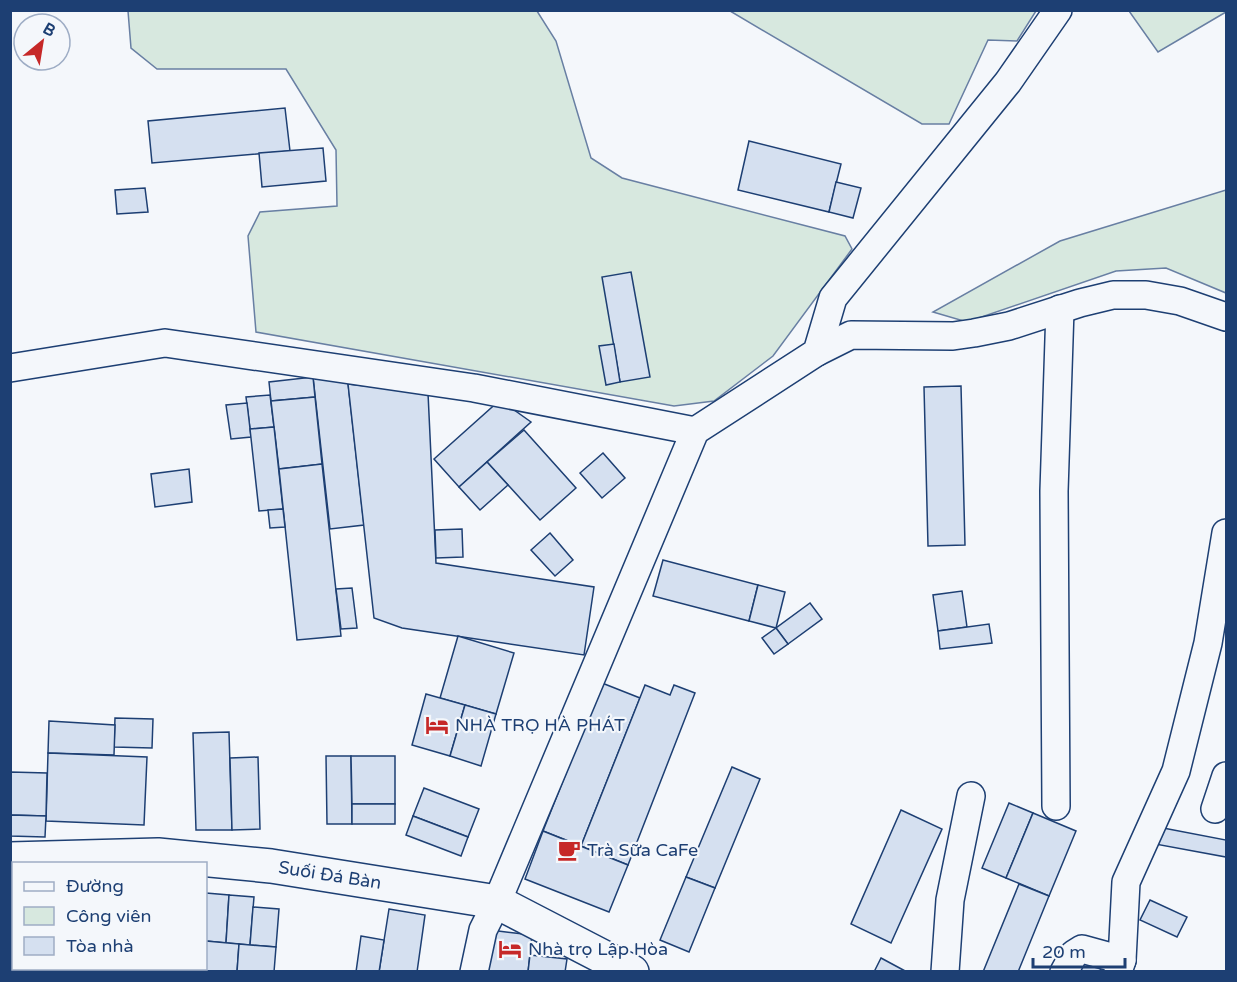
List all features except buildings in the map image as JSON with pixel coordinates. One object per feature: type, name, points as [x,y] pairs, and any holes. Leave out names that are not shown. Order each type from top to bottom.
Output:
[{"type":"street","points":[[817,352],[833,298],[1008,82],[1058,10]]},
{"type":"street","points":[[474,972],[483,930],[497,902],[695,431],[817,352],[851,335],[952,336],[974,333],[1009,326],[1113,295],[1146,295],[1180,301],[1227,317]]},
{"type":"street","points":[[1056,806],[1054,491],[1060,309]]},
{"type":"street","points":[[10,368],[165,343],[474,387],[695,431]]},
{"type":"street","points":[[1064,972],[1074,954],[1082,949],[1120,966],[1126,882],[1176,771],[1208,643],[1227,533]]},
{"type":"street","points":[[1215,809],[1227,776]]},
{"type":"street","points":[[945,972],[950,900],[971,796]]},
{"type":"street","name":"Suối Đá Bàn","points":[[10,859],[158,855],[271,866],[497,902],[632,972]]},
{"type":"green space","points":[[1226,10],[1158,52],[1129,11]]},
{"type":"green space","points":[[128,11],[537,11],[556,41],[591,158],[622,178],[845,236],[852,249],[773,356],[714,401],[674,406],[256,332],[248,236],[260,212],[337,206],[336,150],[286,69],[157,69],[131,48]]},
{"type":"green space","points":[[730,11],[1036,11],[1017,41],[988,40],[949,124],[922,124]]},
{"type":"green space","points":[[1226,190],[1226,293],[1166,268],[1116,271],[967,322],[933,312],[1060,241]]},
{"type":"green space","points":[[10,883],[12,883],[12,970],[154,970],[154,971],[11,971]]},
{"type":"place","name":"NHÀ TRỌ HÀ PHÁT","points":[[437,725]]},
{"type":"place","name":"Trà Sữa CaFe","points":[[569,850]]},
{"type":"place","name":"Nhà trọ Lập Hòa","points":[[510,949]]}]
